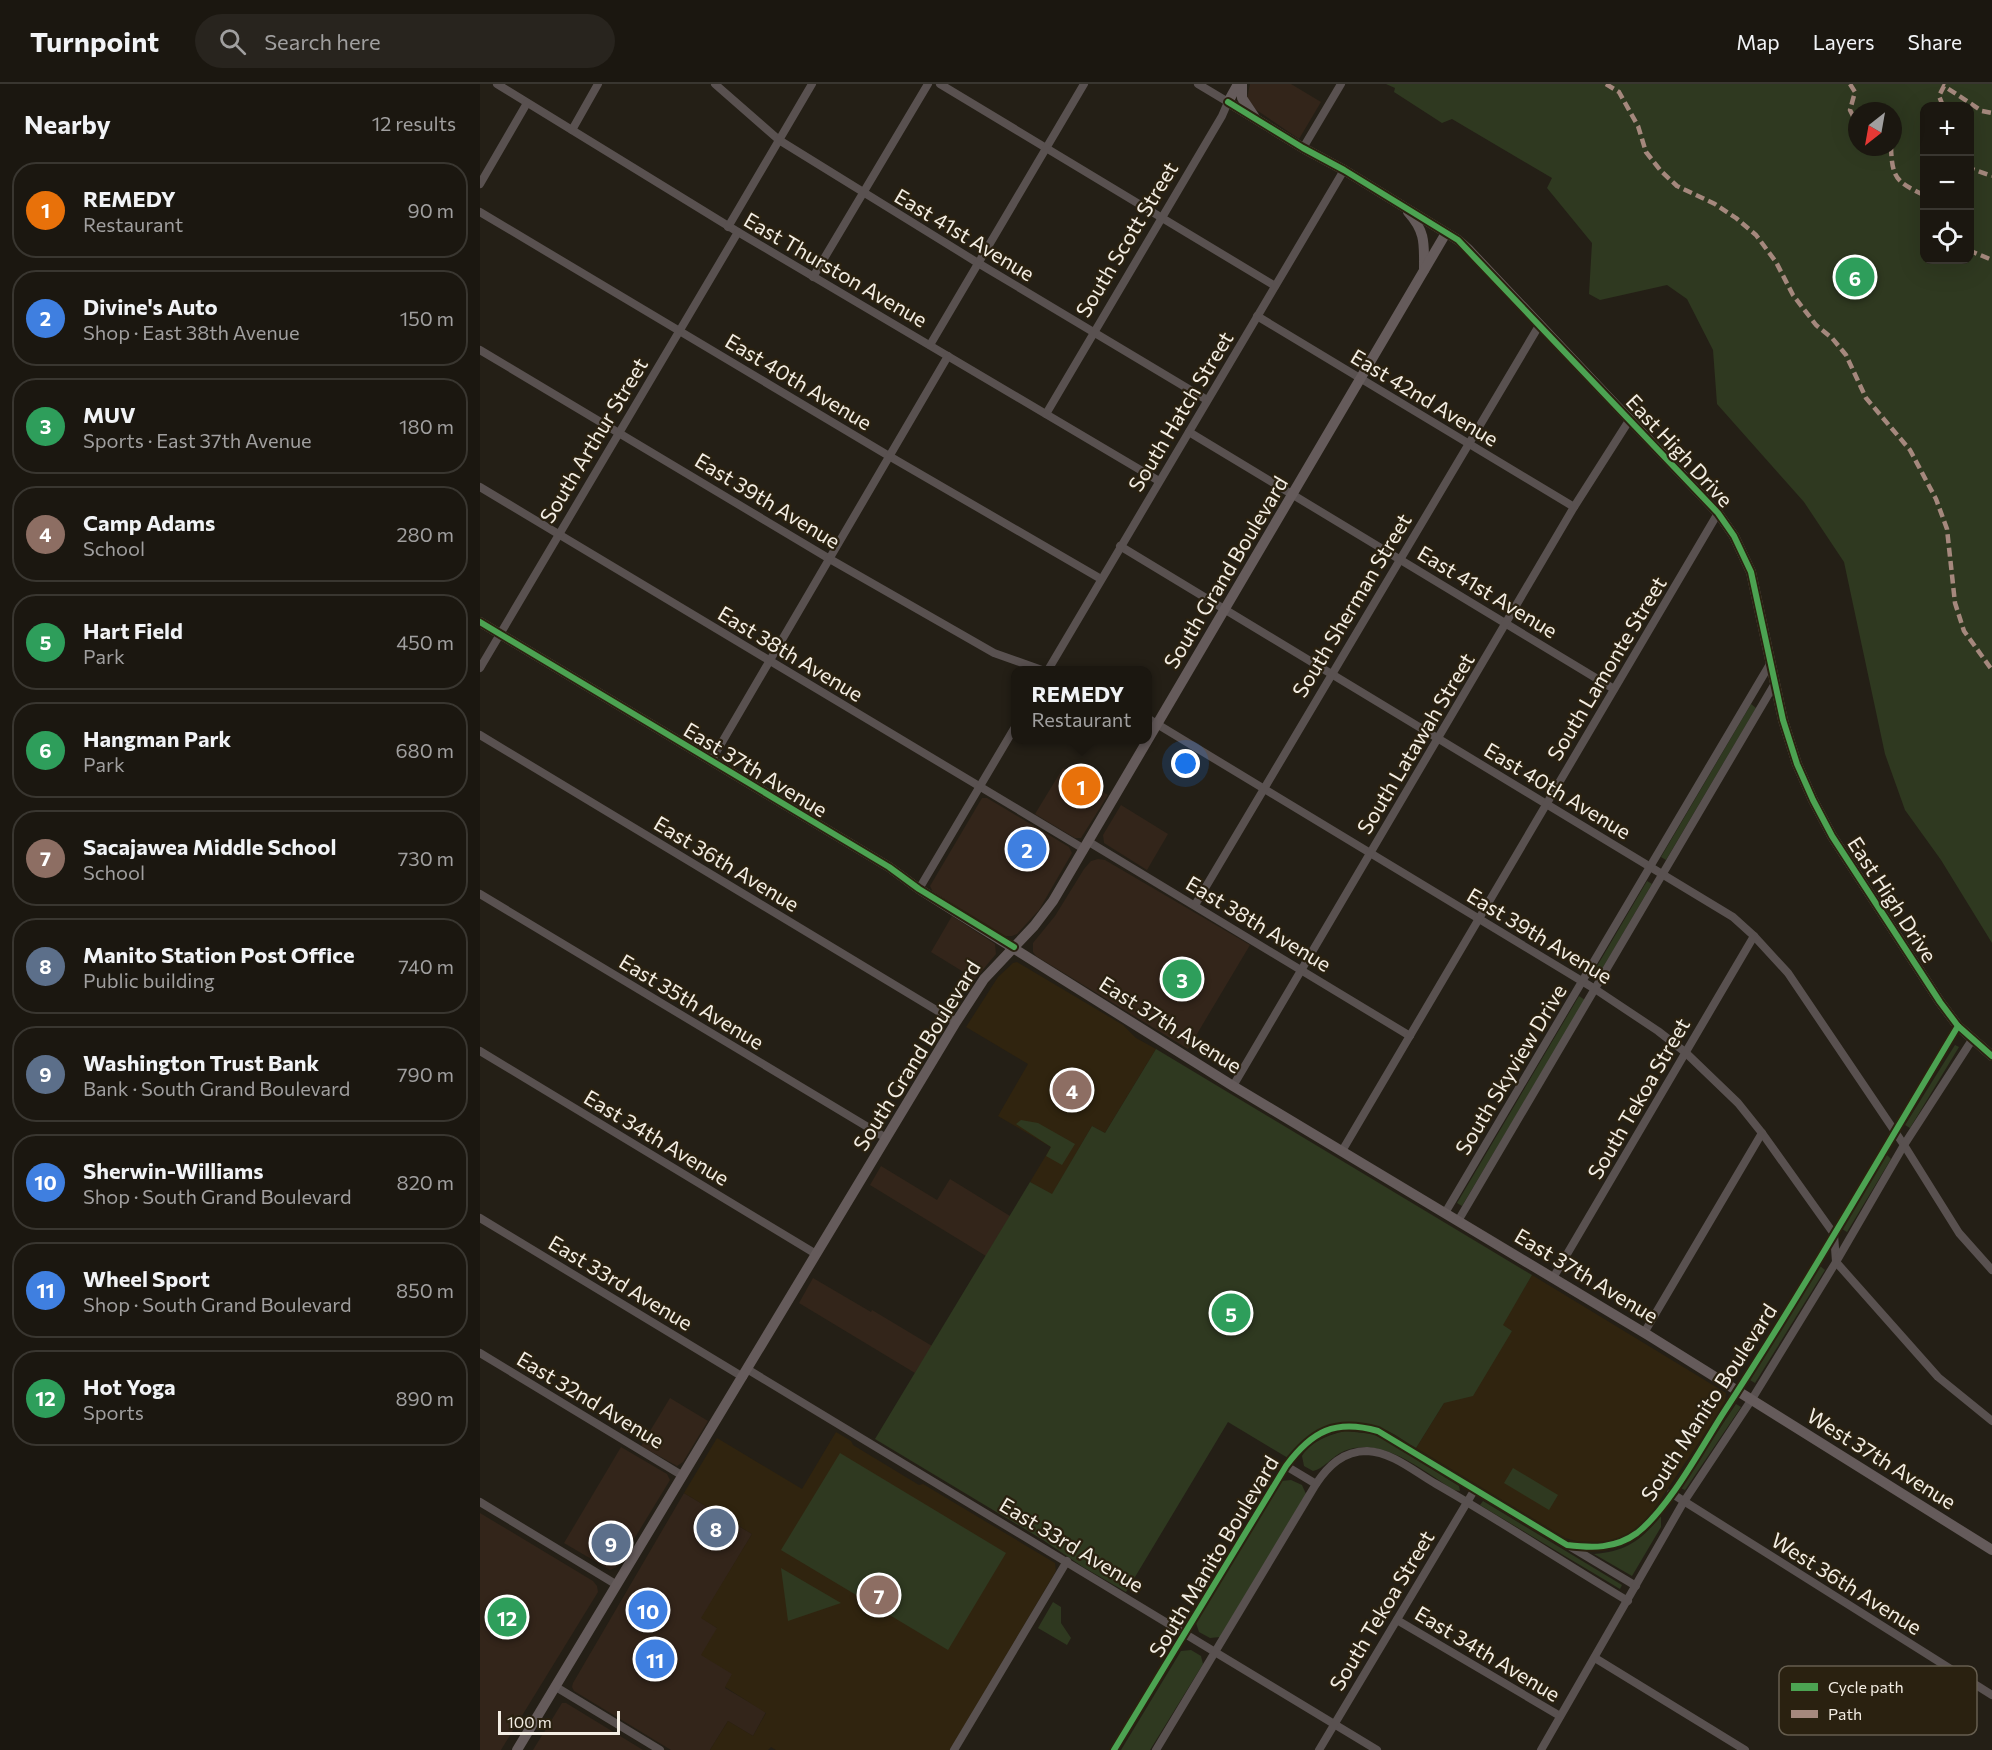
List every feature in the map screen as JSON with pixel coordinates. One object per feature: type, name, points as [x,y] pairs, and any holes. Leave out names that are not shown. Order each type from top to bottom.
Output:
[{"type":"main road","name":"South Scott Street","points":[[1228,102],[1240,84]]},
{"type":"main road","points":[[1240,84],[1242,98],[1258,121]]},
{"type":"main road","name":"East High Drive","points":[[1228,102],[1402,205],[1468,249],[1718,513],[1734,536],[1751,572],[1783,720],[1797,764],[1813,801],[1832,836],[1958,1026],[1992,1056]]},
{"type":"main road","points":[[1402,205],[1423,235],[1424,272]]},
{"type":"main road","name":"South Grand Boulevard","points":[[1152,733],[1446,233]]},
{"type":"main road","name":"East 37th Avenue","points":[[480,622],[889,867],[919,889],[1233,1086],[1752,1399]]},
{"type":"main road","name":"South Grand Boulevard","points":[[517,1750],[956,1022],[984,979],[1034,926],[1053,901],[1146,744]]},
{"type":"main road","name":"West 37th Avenue","points":[[1752,1399],[1992,1550]]},
{"type":"street","name":"East Thurston Avenue","points":[[497,84],[728,227],[1159,481]]},
{"type":"street","points":[[572,130],[598,84]]},
{"type":"street","name":"East 41st Avenue","points":[[715,84],[779,140],[978,263],[1207,400]]},
{"type":"street","points":[[728,227],[813,84]]},
{"type":"street","points":[[813,277],[928,84]]},
{"type":"street","points":[[940,84],[1275,286]]},
{"type":"street","points":[[930,345],[1084,84]]},
{"type":"street","points":[[1198,84],[1228,102]]},
{"type":"street","points":[[1303,148],[1341,84]]},
{"type":"street","name":"South Scott Street","points":[[1046,414],[1222,116],[1228,102]]},
{"type":"street","points":[[480,184],[527,103]]},
{"type":"street","name":"South Hatch Street","points":[[1050,666],[1344,170]]},
{"type":"street","name":"East 40th Avenue","points":[[480,212],[889,456],[1101,579]]},
{"type":"street","name":"South Arthur Street","points":[[480,668],[738,232]]},
{"type":"street","name":"East 42nd Avenue","points":[[1257,316],[1574,507]]},
{"type":"street","name":"South Sherman Street","points":[[1195,905],[1540,324]]},
{"type":"street","name":"East 39th Avenue","points":[[480,350],[828,558],[994,653],[1031,666]]},
{"type":"street","points":[[711,761],[948,356]]},
{"type":"street","name":"South Latawah Street","points":[[1233,1086],[1574,507],[1630,419]]},
{"type":"street","name":"East 41st Avenue","points":[[1189,432],[1614,689]]},
{"type":"street","name":"East 38th Avenue","points":[[480,487],[979,787],[1195,905],[1410,1036]]},
{"type":"street","name":"South Lamonte Street","points":[[1342,1151],[1718,513]]},
{"type":"street","name":"East 40th Avenue","points":[[1120,546],[1733,917],[1788,973],[1904,1145],[1959,1233],[1992,1270]]},
{"type":"street","name":"South Skyview Drive","points":[[1444,1214],[1770,664]]},
{"type":"street","name":"South Skyview Drive","points":[[1458,1221],[1774,685]]},
{"type":"street","name":"East 39th Avenue","points":[[1152,721],[1594,989],[1685,1052],[1738,1103],[1834,1234]]},
{"type":"street","points":[[919,889],[1011,734]]},
{"type":"street","name":"East 36th Avenue","points":[[480,735],[956,1022]]},
{"type":"street","name":"East 35th Avenue","points":[[480,894],[886,1138]]},
{"type":"street","name":"South Tekoa Street","points":[[1553,1278],[1754,936]]},
{"type":"street","name":"South Manito Boulevard","points":[[1114,1750],[1286,1466],[1299,1449],[1319,1434],[1341,1426],[1364,1427],[1378,1431],[1567,1545],[1597,1548],[1621,1542],[1650,1521],[1671,1493],[1738,1390],[1958,1026]]},
{"type":"street","name":"South Manito Boulevard","points":[[1541,1750],[1683,1503],[1752,1399],[1904,1145],[1972,1040]]},
{"type":"street","name":"East 34th Avenue","points":[[480,1051],[816,1254]]},
{"type":"street","points":[[1644,1333],[1762,1133]]},
{"type":"street","name":"East 33rd Avenue","points":[[480,1218],[1067,1561],[1377,1750]]},
{"type":"street","points":[[1834,1234],[1836,1262],[1938,1377],[1992,1421]]},
{"type":"street","name":"East 32nd Avenue","points":[[480,1353],[683,1476]]},
{"type":"street","points":[[1156,1750],[1316,1484],[1325,1471],[1342,1456],[1365,1451],[1379,1452],[1467,1502],[1628,1601]]},
{"type":"street","name":"South Manito Boulevard","points":[[1286,1466],[1316,1484]]},
{"type":"street","name":"South Tekoa Street","points":[[1318,1750],[1475,1489]]},
{"type":"street","points":[[1671,1493],[1683,1503]]},
{"type":"street","points":[[480,1502],[617,1585]]},
{"type":"street","name":"West 36th Avenue","points":[[1683,1503],[1945,1666]]},
{"type":"street","points":[[1567,1545],[1636,1586]]},
{"type":"street","points":[[954,1750],[1067,1561]]},
{"type":"street","name":"East 34th Avenue","points":[[1397,1620],[1560,1716]]},
{"type":"street","points":[[1595,1658],[1745,1750]]},
{"type":"street","name":"West 36th Avenue","points":[[1977,1686],[1992,1695]]},
{"type":"street","points":[[556,1687],[660,1750]]},
{"type":"shaded area","points":[[1250,84],[1291,84],[1321,102],[1299,139],[1252,107],[1247,98]]},
{"type":"shaded area","points":[[1063,768],[1108,795],[1081,838],[1075,838],[1035,814]]},
{"type":"shaded area","points":[[982,798],[987,798],[1069,847],[1072,853],[1039,910],[1017,934],[1012,936],[1005,936],[933,892],[930,886]]},
{"type":"shaded area","points":[[1121,805],[1168,834],[1147,870],[1104,843],[1103,835]]},
{"type":"shaded area","points":[[1105,860],[1250,945],[1188,1049],[1033,952],[1033,943],[1055,916],[1084,869],[1091,861]]},
{"type":"shaded area","points":[[952,916],[995,944],[996,954],[975,979],[931,952]]},
{"type":"shaded area","points":[[1017,962],[1123,1025],[1136,1038],[1156,1049],[1105,1133],[1092,1126],[1052,1195],[1030,1182],[1051,1147],[998,1116],[1028,1064],[966,1027],[998,977]]},
{"type":"shaded area","points":[[881,1166],[937,1200],[950,1179],[1010,1216],[986,1256],[870,1185]]},
{"type":"shaded area","points":[[1532,1275],[1726,1393],[1725,1404],[1646,1521],[1624,1537],[1606,1543],[1587,1544],[1565,1538],[1416,1448],[1444,1403],[1512,1331],[1502,1325]]},
{"type":"shaded area","points":[[813,1278],[932,1346],[915,1373],[799,1303]]},
{"type":"shaded area","points":[[670,1398],[708,1421],[683,1462],[677,1466],[641,1446]]},
{"type":"shaded area","points":[[836,1432],[851,1441],[853,1445],[919,1485],[923,1484],[1055,1563],[1056,1571],[950,1750],[776,1750],[771,1747],[768,1750],[710,1750],[728,1721],[753,1736],[766,1713],[725,1687],[732,1674],[701,1655],[717,1628],[701,1618],[752,1534],[684,1493],[717,1438],[802,1489]]},
{"type":"shaded area","points":[[621,1447],[667,1474],[670,1480],[617,1567],[610,1570],[564,1543]]},
{"type":"shaded area","points":[[684,1493],[752,1534],[702,1618],[717,1628],[733,1674],[725,1688],[766,1712],[753,1736],[728,1721],[710,1750],[671,1750],[574,1691],[572,1687]]},
{"type":"shaded area","points":[[480,1513],[593,1581],[598,1592],[501,1750],[480,1750]]},
{"type":"shaded area","points":[[562,1703],[566,1703],[643,1750],[533,1750]]},
{"type":"green space","points":[[1386,84],[1992,84],[1992,943],[1941,860],[1905,810],[1885,754],[1844,562],[1804,502],[1717,404],[1713,350],[1687,299],[1667,285],[1600,300],[1589,294],[1592,243],[1547,188],[1552,178],[1452,119],[1442,123],[1394,92],[1395,88]]},
{"type":"green space","points":[[1751,704],[1756,708],[1666,860],[1661,857]]},
{"type":"green space","points":[[1647,881],[1652,884],[1598,976],[1593,973]]},
{"type":"green space","points":[[1579,996],[1585,1000],[1462,1206],[1457,1203]]},
{"type":"green space","points":[[1955,1045],[1959,1047],[1910,1128],[1905,1125]]},
{"type":"green space","points":[[1156,1049],[1532,1275],[1503,1325],[1512,1331],[1473,1396],[1444,1403],[1416,1448],[1388,1431],[1374,1426],[1346,1423],[1320,1431],[1308,1438],[1288,1458],[1228,1422],[1126,1592],[875,1439],[1030,1182],[1052,1194],[1092,1126],[1105,1133]]},
{"type":"green space","points":[[1021,1120],[1038,1123],[1075,1144],[1062,1165],[1046,1156],[1051,1147],[1016,1124]]},
{"type":"green space","points":[[1886,1154],[1891,1159],[1847,1232],[1842,1229]]},
{"type":"green space","points":[[1820,1266],[1825,1270],[1755,1383],[1750,1380]]},
{"type":"green space","points":[[1736,1404],[1741,1407],[1685,1490],[1680,1488]]},
{"type":"green space","points":[[1345,1431],[1373,1434],[1385,1440],[1459,1486],[1460,1491],[1454,1490],[1402,1458],[1374,1448],[1344,1451],[1321,1468],[1313,1471],[1304,1466],[1302,1456],[1310,1446]]},
{"type":"green space","points":[[840,1453],[1006,1553],[948,1650],[781,1550]]},
{"type":"green space","points":[[1513,1468],[1558,1495],[1549,1510],[1504,1483]]},
{"type":"green space","points":[[1291,1480],[1302,1485],[1306,1494],[1220,1637],[1210,1638],[1199,1632],[1196,1623],[1281,1481]]},
{"type":"green space","points":[[1483,1501],[1622,1585],[1620,1589],[1480,1505]]},
{"type":"green space","points":[[1661,1516],[1661,1527],[1632,1576],[1594,1554],[1605,1553],[1632,1543]]},
{"type":"green space","points":[[781,1568],[841,1603],[788,1621]]},
{"type":"green space","points":[[1053,1602],[1061,1607],[1061,1623],[1071,1638],[1067,1645],[1038,1628]]},
{"type":"green space","points":[[1191,1650],[1201,1656],[1203,1664],[1150,1750],[1121,1750],[1181,1651]]},
{"type":"marked path","points":[[1606,84],[1619,92],[1638,126],[1646,152],[1661,171],[1677,186],[1715,204],[1756,235],[1776,262],[1793,295],[1816,325],[1832,338],[1846,355],[1866,398],[1910,450],[1936,499],[1947,529],[1955,603],[1964,631],[1992,670]]},
{"type":"marked path","points":[[1850,84],[1855,92],[1852,102]]},
{"type":"marked path","points":[[1941,102],[1939,96],[1944,86],[1968,102]]},
{"type":"marked path","points":[[1974,106],[1982,111],[1992,113]]},
{"type":"marked path","points":[[1892,156],[1898,178],[1902,183],[1920,193]]},
{"type":"marked path","points":[[1974,170],[1992,176]]},
{"type":"marked path","points":[[1974,252],[1992,260]]},
{"type":"cycle path","points":[[1228,102],[1458,240],[1718,513],[1734,536],[1751,572],[1783,720],[1797,764],[1813,800],[1832,836],[1940,1002],[1958,1026],[1992,1056]]},
{"type":"cycle path","points":[[480,622],[889,867],[919,889],[1014,947]]},
{"type":"cycle path","points":[[1114,1750],[1286,1466],[1305,1444],[1326,1431],[1349,1426],[1378,1431],[1567,1545],[1585,1547],[1612,1545],[1637,1533],[1672,1494],[1694,1461],[1813,1270],[1958,1026]]},
{"type":"place","name":"Hangman Park","points":[[1855,277]]},
{"type":"place","name":"REMEDY","points":[[1081,786]]},
{"type":"place","name":"Divine's Auto","points":[[1027,849]]},
{"type":"place","name":"MUV","points":[[1182,979]]},
{"type":"place","name":"Camp Adams","points":[[1072,1090]]},
{"type":"place","name":"Hart Field","points":[[1231,1313]]},
{"type":"place","name":"Manito Station Post Office","points":[[716,1528]]},
{"type":"place","name":"Washington Trust Bank","points":[[611,1543]]},
{"type":"place","name":"Sacajawea Middle School","points":[[879,1595]]},
{"type":"place","name":"Sherwin-Williams","points":[[648,1610]]},
{"type":"place","name":"Hot Yoga","points":[[507,1617]]},
{"type":"place","name":"Wheel Sport","points":[[655,1659]]}]
